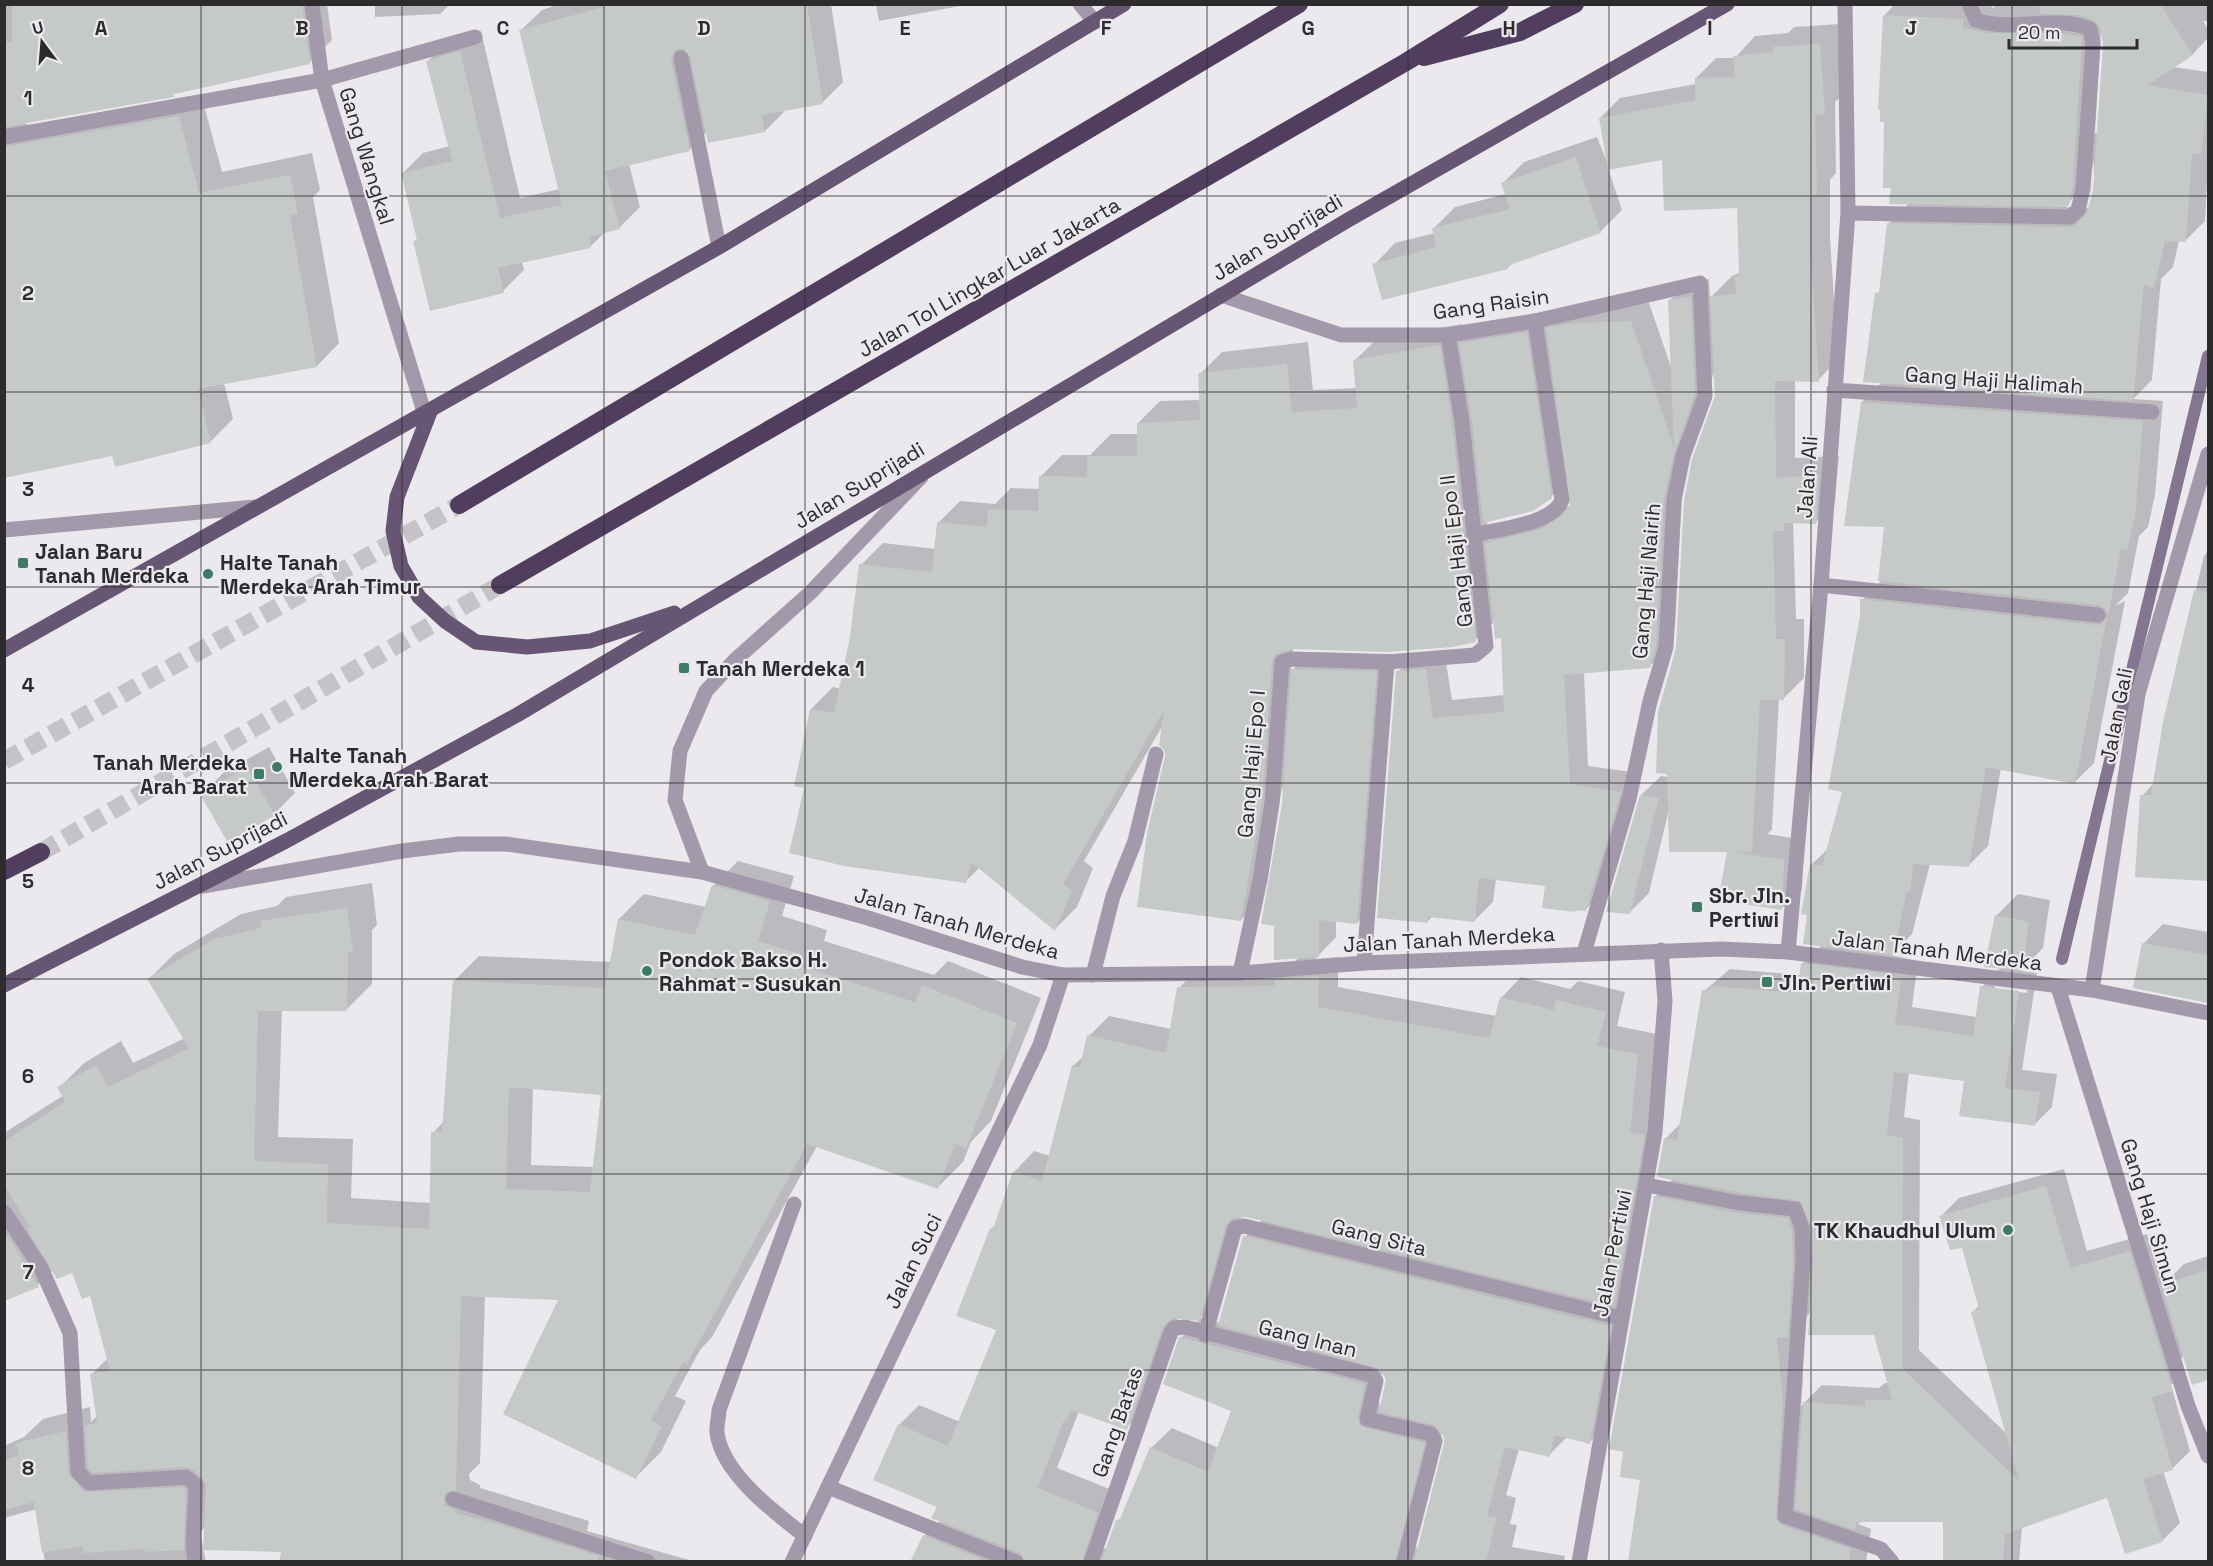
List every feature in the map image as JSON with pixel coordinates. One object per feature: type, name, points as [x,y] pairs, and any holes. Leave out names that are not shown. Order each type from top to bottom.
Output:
[{"type":"highway","points":[[459,505],[1299,4]]},
{"type":"highway","name":"Jalan Tol Lingkar Luar Jakarta","points":[[500,585],[1406,62],[1500,4]]},
{"type":"highway","points":[[1406,62],[1520,32],[1575,4]]},
{"type":"highway","points":[[4,871],[41,852]]},
{"type":"main road","points":[[4,650],[719,247],[1124,4]]},
{"type":"main road","name":"Jalan Suprijadi","points":[[4,985],[517,715],[1221,295],[1491,137],[1727,4]]},
{"type":"main road","points":[[428,413],[397,497],[393,531],[401,566],[419,597],[445,621],[477,642],[527,647],[590,641],[699,605]]},
{"type":"street","points":[[312,4],[322,80],[475,37]]},
{"type":"street","points":[[1080,4],[1095,22]]},
{"type":"street","name":"Jalan Ali","points":[[1788,952],[1821,585],[1848,213],[1845,4]]},
{"type":"street","points":[[1848,213],[2070,217],[2078,210],[2084,189],[2093,44],[2090,29],[2077,24],[1993,26],[1976,20],[1969,4]]},
{"type":"street","points":[[681,58],[719,247]]},
{"type":"street","name":"Gang Wangkal","points":[[4,137],[322,80],[428,413]]},
{"type":"street","name":"Gang Raisin","points":[[1221,295],[1341,335],[1448,336],[1601,307],[1697,282]]},
{"type":"street","name":"Gang Haji Nairih","points":[[1584,953],[1629,799],[1650,701],[1666,647],[1674,500],[1683,456],[1705,396],[1702,287],[1697,282]]},
{"type":"street","points":[[1474,535],[1548,517],[1558,508],[1562,500],[1535,321]]},
{"type":"street","name":"Gang Haji Epo II","points":[[1387,662],[1475,655],[1486,645],[1462,422],[1448,336]]},
{"type":"street","name":"Gang Haji Halimah","points":[[1834,390],[2152,411]]},
{"type":"street","name":"Jalan Gali","points":[[2092,990],[2138,694],[2208,454]]},
{"type":"street","points":[[702,872],[675,800],[681,752],[706,691],[735,660],[810,593],[931,466]]},
{"type":"street","points":[[4,530],[255,507]]},
{"type":"street","points":[[1821,585],[2098,615]]},
{"type":"street","name":"Gang Haji Epo I","points":[[1240,973],[1260,880],[1272,802],[1282,662],[1292,659],[1387,662]]},
{"type":"street","points":[[1364,963],[1387,662]]},
{"type":"street","points":[[1094,975],[1113,896],[1135,841],[1156,754]]},
{"type":"street","name":"Jalan Tanah Merdeka","points":[[194,887],[329,862],[459,844],[506,844],[702,872],[868,918],[1022,967],[1063,975],[1240,973],[1364,963],[1661,950],[1788,952],[2092,990],[2208,1013]]},
{"type":"street","name":"Jalan Pertiwi","points":[[1579,1562],[1621,1318],[1647,1185],[1664,1033],[1665,1001],[1661,950]]},
{"type":"street","name":"Jalan Suci","points":[[792,1562],[1040,1045],[1063,975]]},
{"type":"street","name":"Gang Haji Simun","points":[[2058,987],[2188,1406],[2208,1456]]},
{"type":"street","points":[[1647,1185],[1740,1203],[1795,1209],[1802,1228],[1803,1261],[1785,1516],[1881,1549],[1892,1562]]},
{"type":"street","points":[[794,1204],[719,1410],[717,1432],[727,1462],[739,1477],[779,1516],[805,1536]]},
{"type":"street","points":[[4,1212],[41,1268],[70,1333],[78,1472],[89,1483],[186,1477],[195,1485],[193,1545],[195,1562]]},
{"type":"street","name":"Gang Sita","points":[[1205,1335],[1235,1228],[1244,1226],[1621,1318]]},
{"type":"street","name":"Gang Batas","points":[[1091,1562],[1171,1332],[1185,1328],[1205,1335]]},
{"type":"street","name":"Gang Inan","points":[[1205,1335],[1371,1375],[1376,1381],[1367,1419],[1431,1434],[1435,1442],[1404,1562]]},
{"type":"street","points":[[828,1487],[1017,1562]]},
{"type":"street","points":[[453,1500],[648,1562]]},
{"type":"building","points":[[12,4],[302,4],[310,64],[174,94],[174,97],[4,127],[4,42],[12,41]]},
{"type":"building","points":[[615,4],[807,4],[823,104],[762,115],[765,132],[708,143],[690,56],[684,49],[675,50],[671,60],[690,151],[605,171],[620,229],[589,237],[591,248],[498,268],[504,293],[430,311],[413,241],[417,240],[401,173],[452,161],[426,61],[460,51],[500,218],[562,205],[519,30]]},
{"type":"building","points":[[2039,4],[2160,4],[2193,55],[2148,85],[2208,95],[2201,154],[2192,153],[2186,242],[2165,241],[2154,288],[2144,285],[2133,401],[1863,382],[1875,293],[1879,293],[1887,223],[2070,227],[2087,213],[2093,190],[2103,45],[2100,27],[2093,20],[2079,15],[2041,14]]},
{"type":"building","points":[[1883,15],[1963,19],[1963,28],[1989,33],[2062,33],[2082,37],[2073,188],[2069,205],[2066,207],[1889,204],[1891,188],[1883,188],[1884,122],[1880,122],[1880,110],[1878,110]]},
{"type":"building","points":[[1820,44],[1825,114],[1815,115],[1817,195],[1810,195],[1811,259],[1819,382],[1775,381],[1776,478],[1819,475],[1816,524],[1784,523],[1784,531],[1773,531],[1776,639],[1785,639],[1784,700],[1760,700],[1752,852],[1735,852],[1784,860],[1782,910],[1718,900],[1727,852],[1669,852],[1667,774],[1656,773],[1658,712],[1676,648],[1684,501],[1692,459],[1715,396],[1710,296],[1736,294],[1735,276],[1739,276],[1737,208],[1664,211],[1662,160],[1608,170],[1599,118],[1695,100],[1695,78],[1735,77],[1733,56],[1773,52],[1773,47]]},
{"type":"building","points":[[179,116],[199,193],[290,175],[298,214],[290,216],[317,367],[198,389],[211,443],[115,467],[112,456],[4,478],[4,147]]},
{"type":"building","points":[[1576,157],[1601,233],[1507,266],[1508,269],[1382,300],[1372,264],[1436,247],[1432,228],[1510,209],[1501,183]]},
{"type":"building","points":[[1691,297],[1695,394],[1674,453],[1664,498],[1656,645],[1650,668],[1564,675],[1570,784],[1621,792],[1586,911],[1542,908],[1545,886],[1479,878],[1475,922],[1428,917],[1427,923],[1377,918],[1396,671],[1426,669],[1433,718],[1504,712],[1501,638],[1495,639],[1485,543],[1541,529],[1562,516],[1570,505],[1546,328],[1571,323],[1631,321],[1674,448],[1668,300]]},
{"type":"building","points":[[1527,332],[1552,498],[1533,511],[1483,523],[1472,421],[1459,343]]},
{"type":"building","points":[[1440,345],[1452,423],[1476,642],[1453,647],[1387,652],[1292,649],[1275,655],[1272,661],[1262,802],[1241,921],[1137,907],[1147,833],[1165,756],[1165,751],[1159,745],[1164,710],[1063,884],[1072,890],[1055,931],[971,862],[966,883],[844,866],[789,853],[804,788],[794,786],[810,709],[834,713],[850,637],[859,564],[932,572],[937,522],[987,527],[988,509],[1038,511],[1039,476],[1087,477],[1087,456],[1137,456],[1137,423],[1200,420],[1198,373],[1287,364],[1292,412],[1357,408],[1353,360]]},
{"type":"building","points":[[1861,402],[2143,421],[2135,517],[2127,550],[2121,549],[2108,615],[2099,605],[1878,581],[1884,527],[1844,526]]},
{"type":"building","points":[[2194,590],[2208,592],[2208,881],[2135,877],[2140,795],[2151,795],[2163,722]]},
{"type":"building","points":[[1860,599],[2097,625],[2102,624],[2107,617],[2075,784],[1986,767],[1969,867],[1913,864],[1910,892],[1907,892],[1893,955],[1803,944],[1807,915],[1801,914],[1810,864],[1822,866],[1842,792],[1828,789],[1860,616]]},
{"type":"building","points":[[1291,669],[1377,671],[1357,924],[1319,920],[1319,957],[1274,960],[1274,926],[1261,924],[1282,804]]},
{"type":"building","points":[[247,767],[275,815],[228,843],[200,794]]},
{"type":"building","points":[[1640,795],[1659,798],[1630,914],[1606,912]]},
{"type":"building","points":[[712,885],[770,901],[758,941],[803,955],[800,966],[915,1002],[922,985],[1017,1023],[966,1148],[955,1144],[938,1189],[807,1144],[687,1364],[683,1362],[651,1421],[662,1426],[636,1479],[503,1414],[558,1300],[461,1296],[456,1490],[446,1492],[445,1505],[455,1510],[455,1513],[599,1556],[598,1562],[279,1562],[281,1552],[203,1550],[206,1485],[192,1469],[185,1467],[93,1473],[88,1468],[85,1426],[97,1423],[90,1374],[110,1371],[90,1296],[82,1299],[72,1273],[57,1279],[26,1228],[30,1227],[4,1185],[4,1141],[65,1102],[57,1087],[96,1065],[108,1087],[189,1048],[147,979],[214,939],[261,928],[260,921],[347,908],[353,951],[348,952],[347,1011],[258,1011],[254,1161],[328,1164],[327,1223],[429,1229],[431,1132],[442,1132],[453,980],[605,988],[618,919],[695,935]],"holes":[[[509,1087],[601,1095],[590,1192],[506,1189]]]},
{"type":"building","points":[[1995,915],[2029,922],[2022,971],[1984,967]]},
{"type":"building","points":[[2142,943],[2208,955],[2208,1003],[2133,988]]},
{"type":"building","points":[[1801,963],[1889,974],[1889,977],[1901,979],[1895,1024],[1973,1036],[1980,986],[2019,991],[2005,1088],[2040,1092],[2035,1126],[1959,1116],[1964,1081],[1894,1072],[1887,1135],[1903,1138],[1902,1368],[2019,1481],[1971,1312],[1979,1309],[1962,1248],[1950,1250],[1939,1216],[2046,1186],[2070,1268],[2130,1251],[2173,1391],[2152,1397],[2173,1470],[2143,1479],[2163,1542],[2125,1554],[2107,1498],[2005,1534],[2003,1562],[1943,1562],[1943,1522],[1856,1522],[1855,1530],[1795,1509],[1803,1402],[1865,1406],[1865,1400],[1892,1400],[1874,1335],[1808,1335],[1813,1262],[1812,1228],[1800,1201],[1741,1193],[1657,1177],[1664,1138],[1677,1140],[1702,990],[1710,990],[1711,986],[1797,993]]},
{"type":"building","points":[[1319,976],[1318,1007],[1489,1038],[1500,997],[1554,1010],[1556,1000],[1606,1012],[1597,1046],[1638,1054],[1630,1133],[1645,1135],[1614,1306],[1246,1217],[1233,1218],[1226,1225],[1199,1321],[1173,1318],[1163,1326],[1127,1430],[1071,1410],[1066,1421],[1064,1420],[1038,1488],[1098,1513],[1082,1562],[1026,1562],[1020,1553],[931,1518],[937,1507],[873,1480],[898,1424],[948,1446],[996,1330],[956,1316],[990,1228],[993,1229],[1013,1171],[1042,1181],[1072,1065],[1080,1067],[1087,1035],[1166,1053],[1177,987],[1274,986],[1274,980]]},
{"type":"building","points":[[1654,1196],[1738,1213],[1788,1218],[1792,1230],[1793,1261],[1788,1337],[1777,1338],[1783,1400],[1776,1519],[1782,1525],[1851,1549],[1849,1562],[1628,1562],[1640,1480],[1620,1477],[1623,1452],[1609,1449]]},
{"type":"building","points":[[8,1236],[39,1287],[4,1301],[4,1237]]},
{"type":"building","points":[[1243,1236],[1611,1326],[1590,1444],[1554,1435],[1550,1457],[1505,1447],[1487,1516],[1497,1518],[1486,1562],[1414,1562],[1444,1437],[1434,1425],[1379,1412],[1386,1379],[1378,1368],[1218,1325]]},
{"type":"building","points":[[2208,1270],[2208,1380],[2192,1385],[2161,1285]]},
{"type":"building","points":[[1179,1337],[1365,1384],[1358,1417],[1360,1426],[1425,1443],[1395,1562],[1101,1562],[1116,1520],[1119,1521],[1150,1447],[1208,1472],[1231,1411],[1163,1384]]},
{"type":"building","points":[[66,1431],[68,1473],[85,1492],[183,1487],[186,1490],[184,1550],[145,1552],[145,1549],[83,1553],[83,1546],[42,1553],[34,1502],[4,1510],[4,1460],[19,1456],[16,1443]]},
{"type":"building","points":[[923,1535],[988,1562],[910,1562]]},
{"type":"waterway","points":[[2062,959],[2208,356]]},
{"type":"tunnel","points":[[4,761],[459,505]]},
{"type":"tunnel","points":[[41,852],[500,585]]},
{"type":"place","name":"Jalan Baru Tanah Merdeka","points":[[23,563]]},
{"type":"place","name":"Halte Tanah Merdeka Arah Timur","points":[[208,574]]},
{"type":"place","name":"Tanah Merdeka 1","points":[[684,668]]},
{"type":"place","name":"Halte Tanah Merdeka Arah Barat","points":[[277,767]]},
{"type":"place","name":"Tanah Merdeka Arah Barat","points":[[259,774]]},
{"type":"place","name":"Sbr. Jln. Pertiwi","points":[[1697,907]]},
{"type":"place","name":"Pondok Bakso H. Rahmat - Susukan","points":[[647,971]]},
{"type":"place","name":"Jln. Pertiwi","points":[[1767,982]]},
{"type":"place","name":"TK Khaudhul Ulum","points":[[2008,1230]]}]
